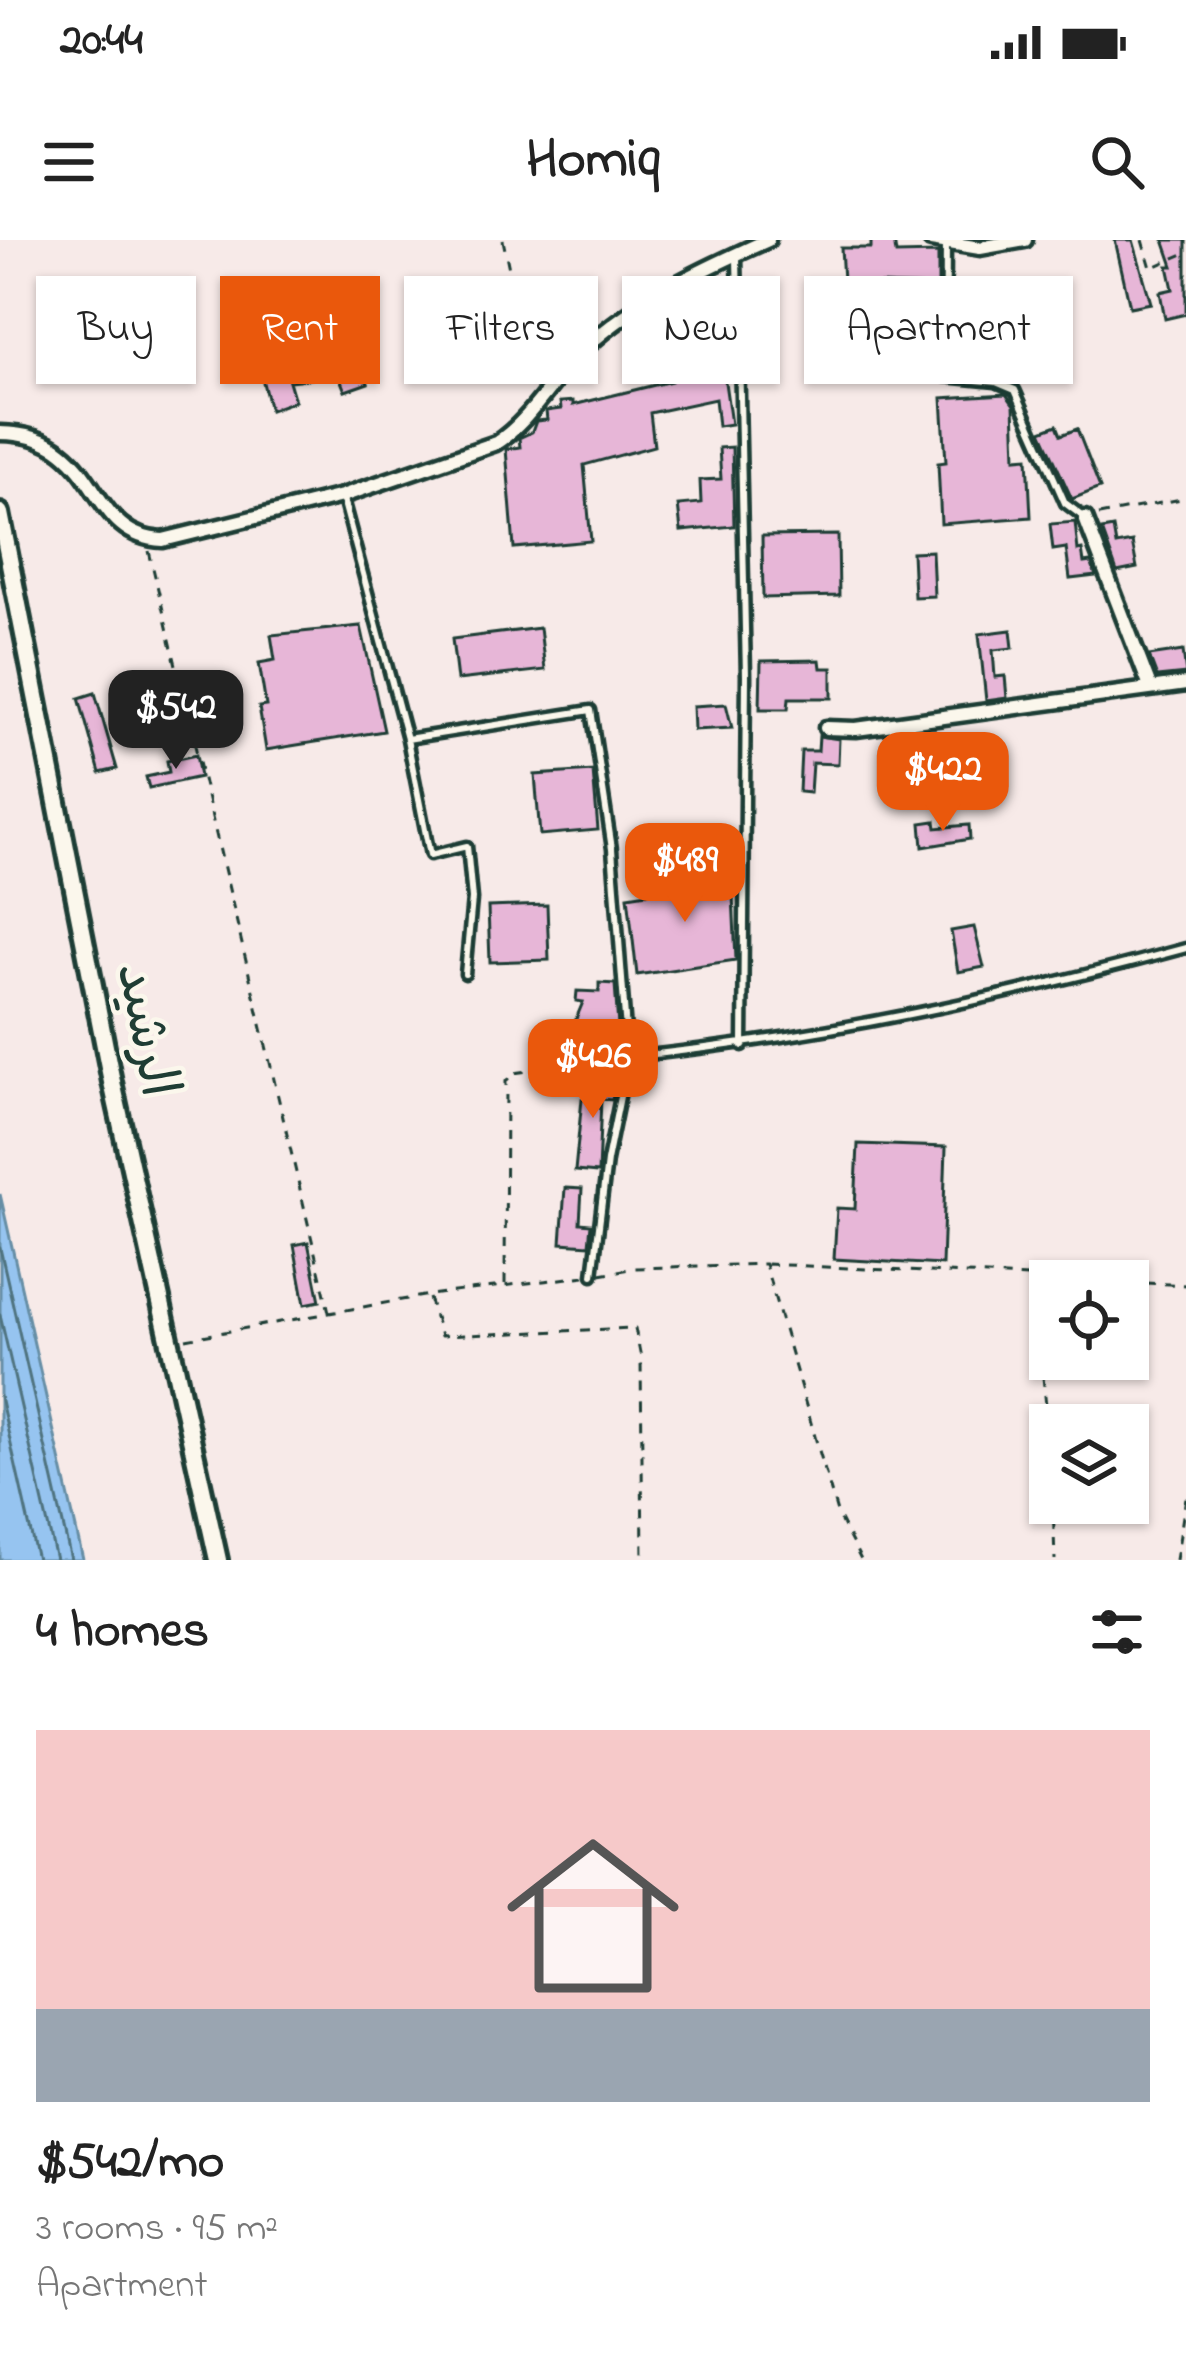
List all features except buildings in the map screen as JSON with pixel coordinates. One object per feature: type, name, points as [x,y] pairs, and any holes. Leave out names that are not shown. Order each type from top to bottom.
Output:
[{"type":"main road","name":"الرشيد","points":[[0,513],[166,1343],[218,1560]]},
{"type":"street","points":[[0,433],[39,437],[70,455],[118,525],[146,539],[163,539],[342,496],[496,443],[517,428],[571,362],[616,322],[702,268],[768,240]]},
{"type":"street","points":[[939,242],[980,248],[1025,240]]},
{"type":"street","points":[[1084,518],[1150,687]]},
{"type":"street","points":[[826,728],[874,726],[1186,684]]},
{"type":"lane","points":[[939,242],[945,377],[996,382],[1015,390],[1065,503],[1084,518]]},
{"type":"lane","points":[[737,254],[746,676],[743,1046]]},
{"type":"lane","points":[[342,496],[406,739],[430,855],[467,846],[472,899],[465,974]]},
{"type":"lane","points":[[406,739],[591,710],[612,848],[628,1057],[607,1162],[593,1275]]},
{"type":"lane","points":[[628,1057],[743,1046],[980,1002],[1186,948]]},
{"type":"path","points":[[503,240],[536,403]]},
{"type":"path","points":[[1143,240],[1151,268],[1186,253]]},
{"type":"path","points":[[1084,518],[1186,498]]},
{"type":"path","points":[[146,539],[330,1314]]},
{"type":"path","points":[[505,1286],[506,1081],[514,1073],[628,1057]]},
{"type":"path","points":[[166,1343],[429,1294],[635,1268],[765,1264],[1029,1277]]},
{"type":"path","points":[[765,1264],[838,1516],[861,1560]]},
{"type":"path","points":[[1149,1283],[1186,1285]]},
{"type":"path","points":[[429,1294],[441,1336],[634,1328],[642,1402],[644,1560]]},
{"type":"path","points":[[1176,1560],[1186,1497]]},
{"type":"path","points":[[1054,1524],[1055,1560]]},
{"type":"water","points":[[0,1194],[83,1560],[0,1560]]}]
